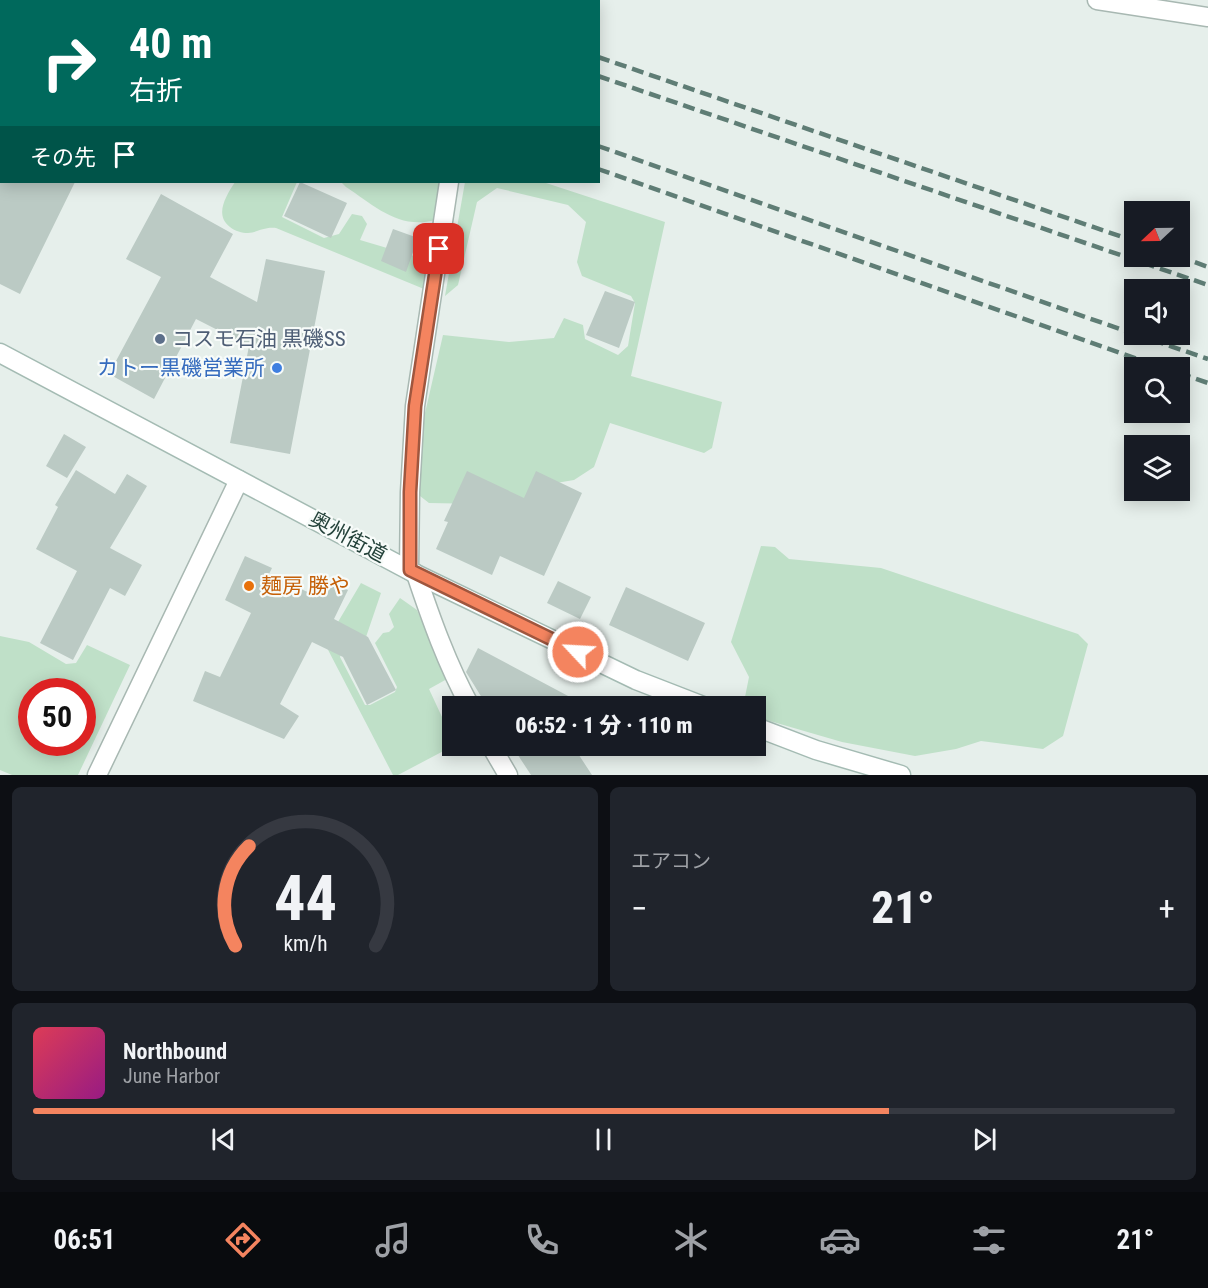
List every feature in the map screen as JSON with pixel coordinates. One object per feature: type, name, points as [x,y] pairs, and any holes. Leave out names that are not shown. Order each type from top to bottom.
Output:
[{"type":"street","points":[[1097,0],[1208,17]]},
{"type":"street","points":[[449,183],[415,406],[410,492],[413,572],[465,696]]},
{"type":"street","name":"奥州街道","points":[[0,353],[413,572],[636,680],[678,696]]},
{"type":"street","points":[[97,775],[239,480]]},
{"type":"street","points":[[766,731],[816,750],[901,775]]},
{"type":"street","points":[[497,756],[508,775]]},
{"type":"green space","points":[[234,183],[297,183],[282,217],[324,238],[339,234],[352,214],[362,216],[367,224],[360,240],[414,256],[423,236],[432,240],[424,289],[276,228],[248,233],[234,230],[223,217],[225,199]]},
{"type":"green space","points":[[342,183],[444,183],[435,220],[422,222],[410,222],[388,214]]},
{"type":"green space","points":[[465,183],[546,183],[665,222],[631,376],[722,402],[712,448],[704,453],[610,423],[594,467],[574,480],[544,485],[539,505],[429,503],[420,496],[417,483],[422,426],[443,335],[509,342],[554,338],[564,318],[583,325],[585,339],[618,355],[628,346],[635,303],[631,296],[582,276],[577,262],[586,222],[568,205],[497,188],[477,202],[458,285],[445,296]]},
{"type":"green space","points":[[761,546],[775,547],[789,559],[881,568],[1078,634],[1088,644],[1063,736],[1043,749],[981,741],[956,749],[915,756],[842,742],[766,720],[766,696],[745,696],[749,677],[731,642]]},
{"type":"green space","points":[[361,583],[381,593],[366,637],[343,649],[340,657],[365,705],[370,705],[395,692],[397,687],[375,643],[383,633],[389,632],[394,627],[389,614],[400,598],[417,610],[447,679],[429,689],[442,717],[442,752],[398,775],[393,775],[325,644]]},
{"type":"green space","points":[[0,636],[29,642],[66,664],[76,663],[87,645],[130,665],[96,737],[96,678],[18,678],[18,756],[87,756],[78,775],[12,775],[0,770]]},
{"type":"building","points":[[0,183],[75,183],[20,294],[0,284]]},
{"type":"building","points":[[300,183],[347,203],[331,238],[284,216]]},
{"type":"building","points":[[161,194],[233,234],[210,277],[257,302],[266,259],[325,271],[290,454],[230,443],[249,346],[196,319],[154,399],[109,374],[161,277],[126,259]]},
{"type":"building","points":[[393,229],[418,238],[406,272],[381,261]]},
{"type":"building","points":[[605,291],[635,302],[619,348],[586,335]]},
{"type":"building","points":[[64,434],[86,447],[67,478],[46,466]]},
{"type":"building","points":[[76,470],[115,494],[127,474],[147,486],[110,548],[142,565],[125,596],[110,588],[73,660],[40,643],[77,571],[36,549],[58,507],[55,505]]},
{"type":"building","points":[[467,471],[524,498],[536,471],[582,493],[544,576],[500,556],[492,575],[436,549],[448,522],[444,521]]},
{"type":"building","points":[[245,556],[272,568],[269,574],[316,596],[325,579],[348,590],[334,619],[368,637],[396,690],[367,705],[343,657],[312,642],[280,704],[299,716],[284,739],[193,701],[205,671],[220,677],[251,613],[225,600]]},
{"type":"building","points":[[558,581],[591,597],[580,619],[547,603]]},
{"type":"building","points":[[626,587],[705,623],[688,661],[609,625]]},
{"type":"building","points":[[478,648],[568,696],[481,696],[466,672]]},
{"type":"building","points":[[519,756],[580,756],[592,775],[531,775]]},
{"type":"railway","points":[[600,58],[1124,238]]},
{"type":"railway","points":[[600,77],[1208,285]]},
{"type":"railway","points":[[600,147],[1124,330]]},
{"type":"railway","points":[[600,170],[1132,357]]},
{"type":"railway","points":[[1190,260],[1208,267]]},
{"type":"railway","points":[[1167,345],[1208,359]]},
{"type":"railway","points":[[1190,377],[1208,383]]},
{"type":"place","name":"コスモ石油 黒磯SS","points":[[160,339]]},
{"type":"place","name":"カトー黒磯営業所","points":[[277,368]]},
{"type":"place","name":"麺房 勝や","points":[[249,586]]},
{"type":"route","points":[[439,249],[415,406],[410,492],[410,570],[578,652]]}]
